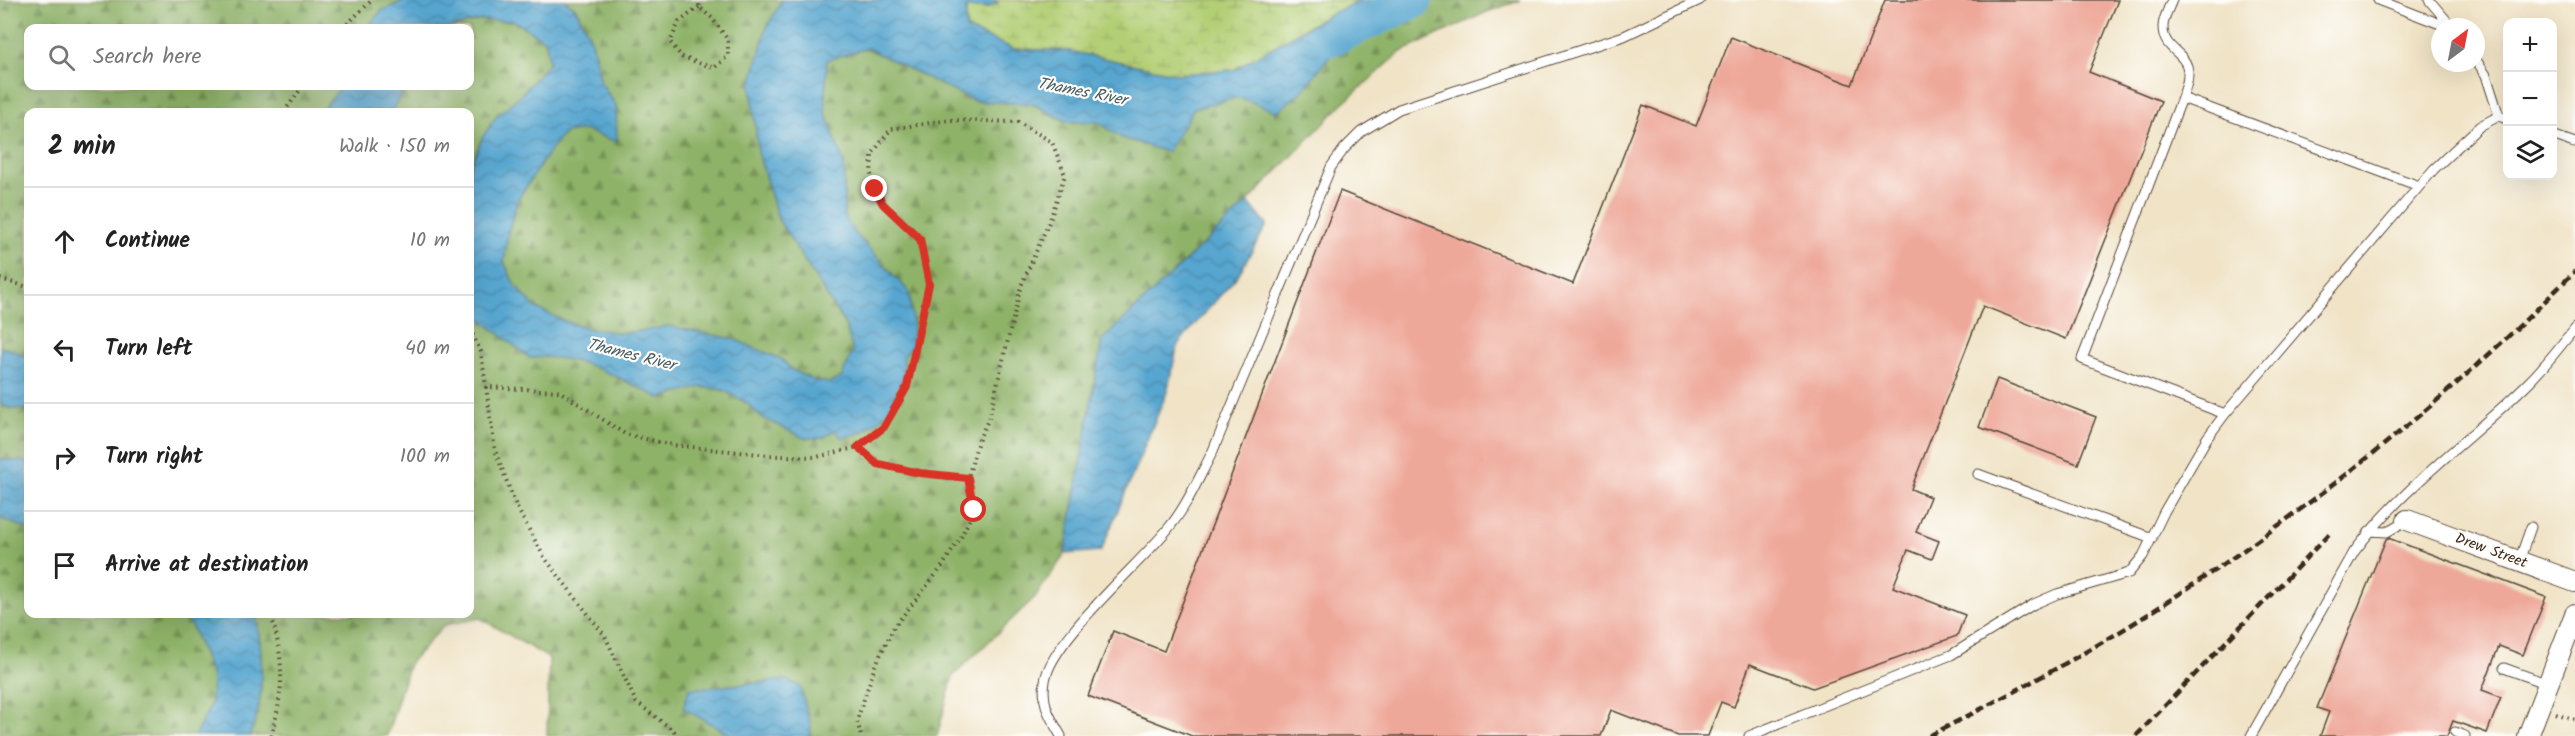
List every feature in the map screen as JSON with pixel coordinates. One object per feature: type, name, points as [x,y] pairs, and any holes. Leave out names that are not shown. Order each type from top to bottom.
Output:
[{"type":"street","name":"Drew Street","points":[[2407,520],[2575,582]]},
{"type":"street","points":[[2528,736],[2575,614]]},
{"type":"lane","points":[[1061,736],[1045,708],[1045,679],[1056,655],[1076,628],[1172,525],[1189,498],[1212,453],[1331,167],[1344,149],[1362,132],[1399,109],[1624,36],[1700,0]]},
{"type":"lane","points":[[2172,0],[2163,21],[2163,30],[2168,41],[2188,66],[2190,73],[2082,359],[2225,414]]},
{"type":"lane","points":[[2378,0],[2431,20]]},
{"type":"lane","points":[[2429,0],[2443,18]]},
{"type":"lane","points":[[1749,736],[1951,655],[2034,604],[2057,594],[2129,573],[2136,567],[2193,460],[2225,414],[2434,169],[2480,126],[2503,118],[2484,72]]},
{"type":"lane","points":[[2182,98],[2419,186]]},
{"type":"lane","points":[[2557,136],[2575,143]]},
{"type":"lane","points":[[2251,736],[2354,552],[2370,531],[2417,482],[2530,381],[2575,328]]},
{"type":"lane","points":[[1978,474],[2152,538]]},
{"type":"lane","points":[[2370,531],[2386,532],[2407,520]]},
{"type":"lane","points":[[2519,561],[2532,527]]},
{"type":"lane","points":[[2504,668],[2548,684]]},
{"type":"path","points":[[347,24],[372,0]]},
{"type":"path","points":[[699,7],[712,18],[728,40],[728,56],[714,68],[682,57],[670,42],[679,22],[699,7],[700,0]]},
{"type":"path","points":[[287,108],[300,90]]},
{"type":"path","points":[[486,387],[559,392],[625,434],[672,445],[778,456],[817,457],[858,447],[884,427],[907,387],[929,284],[920,239],[883,204],[875,189],[870,163],[873,154],[891,129],[949,120],[1018,122],[1052,142],[1065,174],[1050,220],[1021,286],[992,409],[978,441],[968,478],[974,510],[961,537],[941,568],[894,627],[875,666],[857,720],[861,736]]},
{"type":"path","points":[[0,279],[24,286]]},
{"type":"path","points":[[474,337],[481,352],[495,450],[516,506],[544,557],[605,636],[636,702],[674,731],[675,736]]},
{"type":"path","points":[[858,447],[878,464],[920,473],[968,478]]},
{"type":"path","points":[[271,736],[283,681],[278,638],[272,618]]},
{"type":"path","points":[[2552,712],[2575,720]]},
{"type":"green space","points":[[0,0],[406,0],[381,11],[370,24],[24,24],[24,90],[339,90],[323,108],[24,108],[24,356],[14,350],[0,347]]},
{"type":"green space","points":[[564,0],[782,0],[766,29],[751,84],[758,152],[778,219],[846,326],[853,351],[841,378],[830,383],[815,381],[792,370],[781,359],[733,339],[668,326],[620,333],[587,328],[536,308],[515,286],[504,262],[508,232],[518,199],[550,150],[564,133],[584,130],[616,141],[616,106],[601,83],[592,41],[576,8]]},
{"type":"green space","points":[[993,0],[1362,0],[1326,16],[1234,70],[1178,74],[1069,51],[1014,49],[966,29],[966,8],[997,2]]},
{"type":"green space","points":[[1421,0],[1521,0],[1487,12],[1401,52],[1341,105],[1248,202],[1102,340],[1065,554],[1036,596],[953,676],[937,736],[547,736],[549,658],[480,618],[444,625],[409,664],[387,736],[249,736],[258,709],[261,676],[260,642],[256,618],[474,618],[474,310],[478,317],[530,358],[548,357],[582,363],[598,368],[660,398],[701,387],[723,390],[747,403],[761,417],[779,425],[835,430],[889,409],[904,375],[904,356],[913,328],[909,292],[853,231],[844,216],[844,164],[825,111],[827,60],[867,48],[974,101],[1033,104],[1067,122],[1098,122],[1122,138],[1194,108],[1239,97],[1302,91],[1332,53],[1382,13]]},
{"type":"green space","points":[[480,20],[514,21],[546,41],[549,63],[520,96],[497,115],[482,138],[474,158],[474,108],[393,108],[404,90],[474,90],[474,24],[464,24]]},
{"type":"green space","points":[[0,401],[4,407],[24,410],[24,462],[0,459]]},
{"type":"green space","points":[[0,518],[24,527],[24,618],[182,618],[191,625],[212,676],[211,704],[195,736],[0,736]]},
{"type":"water","points":[[406,0],[564,0],[575,8],[592,41],[601,83],[616,106],[617,142],[584,130],[564,133],[518,199],[508,232],[504,262],[515,286],[536,308],[587,328],[620,333],[668,326],[733,339],[781,359],[792,370],[815,381],[830,383],[841,378],[853,351],[846,326],[778,219],[758,152],[751,84],[766,29],[782,0],[993,0],[998,3],[987,8],[966,8],[966,29],[1014,49],[1069,51],[1178,74],[1234,70],[1326,16],[1362,0],[1421,0],[1382,13],[1332,53],[1302,91],[1277,112],[1239,97],[1194,108],[1167,152],[1122,138],[1098,122],[1068,122],[1033,104],[974,101],[867,48],[827,60],[825,111],[844,164],[844,216],[853,231],[909,292],[913,328],[912,346],[904,356],[904,375],[889,409],[881,419],[863,432],[842,438],[835,430],[823,438],[804,438],[761,417],[747,403],[723,390],[701,387],[660,398],[598,368],[582,363],[548,357],[530,358],[478,317],[474,310],[474,158],[482,138],[497,115],[520,96],[549,63],[546,41],[514,21],[480,20],[464,24],[370,24],[381,11]]},
{"type":"water","points":[[339,90],[404,90],[393,108],[323,108]]},
{"type":"water","points":[[1248,202],[1267,225],[1238,275],[1178,344],[1167,392],[1101,551],[1065,554],[1102,340]]},
{"type":"water","points":[[0,347],[14,350],[24,356],[24,410],[4,407],[0,401]]},
{"type":"water","points":[[0,459],[24,462],[24,527],[0,518]]},
{"type":"water","points":[[182,618],[256,618],[260,642],[261,676],[258,709],[249,736],[195,736],[211,704],[212,676],[191,625]]},
{"type":"water","points":[[786,680],[800,686],[811,726],[811,736],[732,736],[683,708],[689,689]]},
{"type":"building","points":[[1885,0],[2118,0],[2089,72],[2161,101],[2066,339],[1983,306],[1911,489],[1930,497],[1916,532],[1939,541],[1932,559],[1908,550],[1893,587],[1965,615],[1957,636],[1813,688],[1750,664],[1734,707],[1721,702],[1708,736],[1678,736],[1611,710],[1601,736],[1192,736],[1088,696],[1113,631],[1164,651],[1340,191],[1573,284],[1643,105],[1696,126],[1731,37],[1852,85]]},
{"type":"building","points":[[1997,379],[2096,417],[2078,464],[1979,427]]},
{"type":"building","points":[[2388,538],[2546,597],[2523,655],[2499,646],[2482,690],[2501,697],[2487,733],[2453,721],[2447,736],[2320,736],[2329,712],[2317,708]]},
{"type":"waterway","name":"Thames River","points":[[1331,38],[1415,0]]},
{"type":"railway","points":[[1929,736],[2109,638],[2167,602],[2275,528],[2431,406],[2575,271]]},
{"type":"railway","points":[[2136,736],[2330,533]]},
{"type":"route","points":[[875,189],[883,204],[920,239],[929,284],[920,335],[907,387],[884,427],[858,447],[878,464],[920,473],[968,478],[974,510]]}]
